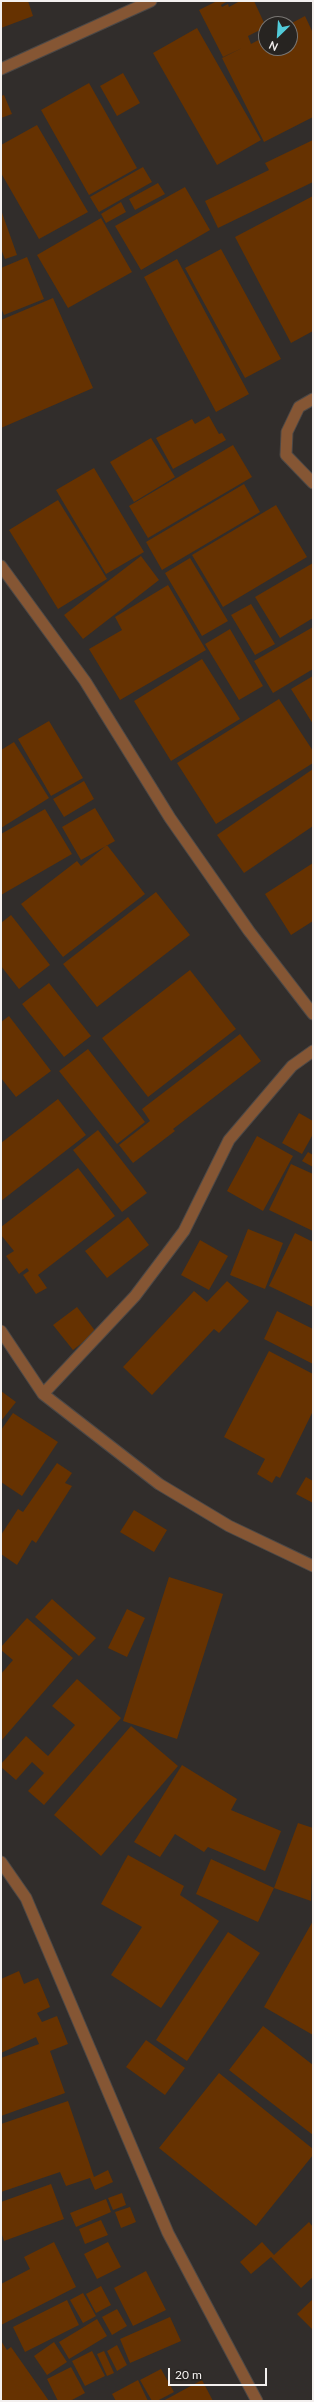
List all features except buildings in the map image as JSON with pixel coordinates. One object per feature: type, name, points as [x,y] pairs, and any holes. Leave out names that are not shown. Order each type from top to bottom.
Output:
[{"type":"street","points":[[1,69],[151,1]]},
{"type":"street","points":[[313,399],[299,407],[287,432],[286,455],[313,483]]},
{"type":"street","points":[[1,566],[84,681],[170,818],[244,924],[313,1014]]},
{"type":"street","points":[[43,1394],[135,1296],[184,1231],[229,1140],[292,1066],[313,1051]]},
{"type":"street","points":[[1,1331],[43,1394],[159,1484],[228,1526],[313,1566]]},
{"type":"street","points":[[1,1862],[26,1898],[168,2233],[257,2401]]}]
